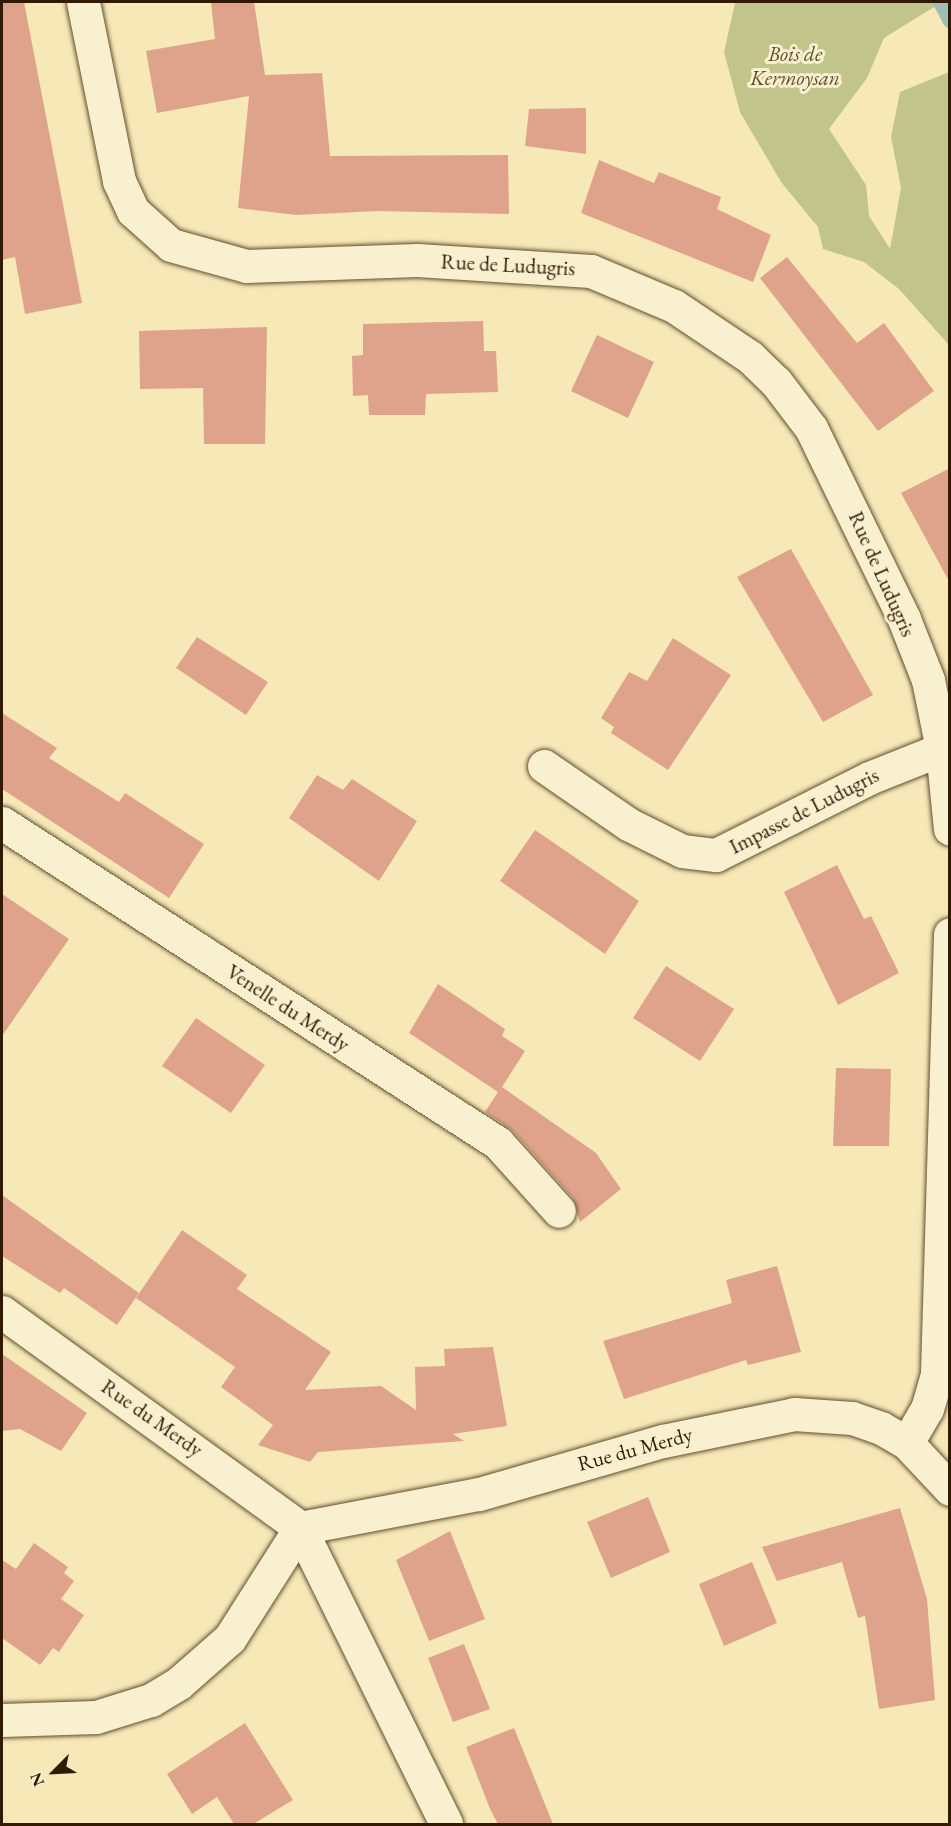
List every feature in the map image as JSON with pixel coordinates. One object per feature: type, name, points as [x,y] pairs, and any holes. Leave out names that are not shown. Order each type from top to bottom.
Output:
[{"type":"street","name":"Rue de Ludugris","points":[[83,2],[119,181],[133,211],[171,245],[215,262],[246,266],[417,260],[591,271],[642,288],[750,357],[795,402],[865,532],[928,680],[942,749],[950,829]]},
{"type":"street","name":"Impasse de Ludugris","points":[[544,766],[637,829],[682,851],[716,855],[869,778],[942,749]]},
{"type":"street","name":"Venelle du Merdy","points":[[2,823],[498,1143],[559,1211]]},
{"type":"street","points":[[907,1443],[927,1409],[937,1373],[950,934]]},
{"type":"street","name":"Rue du Merdy","points":[[2,1312],[300,1528],[446,1824]]},
{"type":"street","name":"Rue du Merdy","points":[[300,1528],[479,1494],[750,1420],[794,1414],[852,1418],[907,1443],[950,1489]]},
{"type":"street","points":[[2,1720],[96,1717],[152,1700],[179,1683],[235,1632],[300,1528]]},
{"type":"green space","name":"Bois de Kermoysan","points":[[942,2],[884,38],[867,78],[829,129],[866,185],[869,216],[890,249],[901,188],[891,137],[900,92],[949,72],[949,345],[899,289],[864,262],[823,249],[818,227],[781,182],[740,112],[724,52],[735,3]]},
{"type":"building","points":[[2,2],[24,2],[82,303],[25,314],[15,257],[2,260]]},
{"type":"building","points":[[211,2],[254,2],[265,75],[322,73],[330,156],[508,155],[509,214],[378,211],[296,215],[238,208],[249,96],[157,113],[146,51],[215,39]]},
{"type":"building","points":[[586,108],[586,154],[525,146],[529,109]]},
{"type":"building","points":[[599,160],[654,183],[659,172],[721,197],[717,209],[771,235],[753,282],[581,213]]},
{"type":"building","points":[[787,257],[857,343],[884,323],[934,391],[878,431],[760,278]]},
{"type":"building","points":[[483,321],[484,351],[496,351],[498,392],[426,394],[425,415],[369,415],[368,395],[353,396],[352,356],[363,355],[363,324]]},
{"type":"building","points":[[267,327],[265,444],[204,444],[203,388],[140,389],[139,331]]},
{"type":"building","points":[[597,335],[654,362],[628,418],[571,391]]},
{"type":"building","points":[[950,468],[950,583],[901,493]]},
{"type":"building","points":[[791,549],[873,695],[823,722],[737,577]]},
{"type":"building","points":[[197,637],[268,682],[246,715],[176,668]]},
{"type":"building","points":[[673,638],[731,675],[668,770],[611,733],[614,727],[601,718],[629,672],[647,681]]},
{"type":"building","points":[[2,713],[57,748],[49,758],[119,802],[125,793],[204,844],[169,898],[2,789]]},
{"type":"building","points":[[317,775],[343,790],[352,779],[417,821],[379,881],[289,818]]},
{"type":"building","points":[[535,830],[639,901],[605,954],[500,881]]},
{"type":"building","points":[[837,865],[864,919],[871,916],[899,973],[838,1005],[784,892]]},
{"type":"building","points":[[2,894],[69,939],[2,1036]]},
{"type":"building","points":[[666,966],[734,1009],[700,1061],[633,1018]]},
{"type":"building","points":[[438,984],[505,1029],[502,1036],[525,1051],[502,1087],[596,1153],[621,1189],[580,1222],[573,1198],[512,1130],[485,1112],[498,1092],[409,1033]]},
{"type":"building","points":[[196,1018],[265,1065],[231,1113],[162,1066]]},
{"type":"building","points":[[836,1068],[891,1069],[889,1146],[833,1146]]},
{"type":"building","points":[[2,1195],[139,1293],[117,1325],[64,1288],[60,1293],[2,1256]]},
{"type":"building","points":[[182,1230],[247,1275],[237,1289],[331,1352],[305,1390],[381,1386],[416,1410],[415,1367],[445,1366],[444,1349],[493,1347],[507,1426],[453,1434],[464,1441],[318,1452],[310,1462],[258,1445],[273,1425],[221,1387],[235,1367],[136,1298]]},
{"type":"building","points":[[777,1266],[801,1352],[748,1365],[746,1360],[624,1399],[603,1341],[732,1303],[726,1280]]},
{"type":"building","points":[[2,1354],[87,1413],[61,1451],[20,1429],[2,1431]]},
{"type":"building","points":[[648,1497],[670,1552],[611,1578],[587,1522]]},
{"type":"building","points":[[900,1508],[927,1599],[935,1700],[879,1709],[865,1616],[858,1618],[842,1562],[777,1581],[762,1547]]},
{"type":"building","points":[[450,1531],[485,1619],[429,1641],[396,1560]]},
{"type":"building","points":[[34,1543],[68,1567],[64,1573],[74,1581],[61,1599],[84,1615],[59,1652],[53,1648],[40,1665],[2,1638],[2,1560],[16,1569]]},
{"type":"building","points":[[752,1562],[777,1623],[724,1646],[699,1584]]},
{"type":"building","points":[[464,1644],[490,1709],[453,1722],[428,1658]]},
{"type":"building","points":[[245,1723],[293,1800],[253,1824],[234,1824],[217,1797],[192,1814],[167,1774]]},
{"type":"building","points":[[514,1728],[553,1824],[498,1824],[490,1809],[466,1747]]},
{"type":"waterway","points":[[940,2],[950,21]]}]
